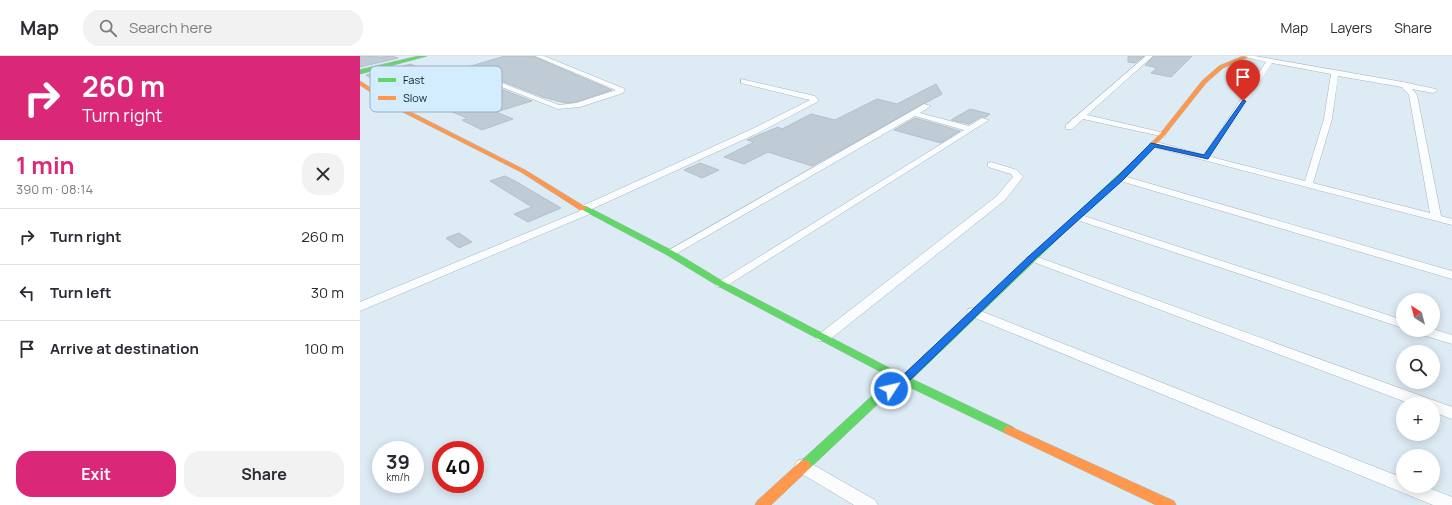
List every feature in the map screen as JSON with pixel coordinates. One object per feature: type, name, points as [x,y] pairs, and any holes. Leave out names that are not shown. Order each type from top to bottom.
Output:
[{"type":"street","points":[[384,66],[425,56]]},
{"type":"street","points":[[502,85],[558,107],[577,105],[620,92],[621,89],[538,56]]},
{"type":"street","points":[[1069,127],[1083,117],[1150,56]]},
{"type":"street","points":[[762,505],[878,397],[904,380],[973,312],[1120,178],[1162,135],[1192,95],[1221,67],[1245,56],[1403,84],[1433,91]]},
{"type":"street","points":[[1206,158],[1270,61]]},
{"type":"street","points":[[360,72],[370,70]]},
{"type":"street","points":[[1308,184],[1328,119],[1335,73]]},
{"type":"street","points":[[360,307],[586,210],[755,131],[815,101],[812,98],[744,81]]},
{"type":"street","points":[[360,83],[370,90]]},
{"type":"street","points":[[1403,84],[1413,95],[1436,218]]},
{"type":"street","points":[[670,253],[927,106]]},
{"type":"street","points":[[409,112],[523,171],[586,210],[670,253],[721,284],[904,380],[1169,505]]},
{"type":"street","points":[[915,114],[972,129]]},
{"type":"street","points":[[1083,117],[1162,135]]},
{"type":"street","points":[[721,284],[985,120]]},
{"type":"street","points":[[1153,144],[1452,222]]},
{"type":"street","points":[[823,338],[1001,198],[1015,182],[1018,176],[1014,172],[991,165]]},
{"type":"street","points":[[1120,178],[1452,275]]},
{"type":"street","points":[[1078,217],[1396,322]]},
{"type":"street","points":[[1032,258],[1290,355],[1407,397]]},
{"type":"street","points":[[973,312],[1396,483]]},
{"type":"street","points":[[1440,336],[1452,340]]},
{"type":"street","points":[[1440,409],[1452,413]]},
{"type":"street","points":[[803,466],[869,505]]},
{"type":"street","points":[[1422,493],[1452,505]]},
{"type":"building","points":[[360,56],[392,56],[398,58],[360,67]]},
{"type":"building","points":[[505,56],[532,56],[612,90],[576,102],[565,103],[543,97],[502,81],[502,66],[471,66]]},
{"type":"building","points":[[1128,56],[1144,56],[1135,63],[1128,62]]},
{"type":"building","points":[[1154,56],[1192,56],[1171,77],[1151,73],[1157,68],[1145,65]]},
{"type":"building","points":[[411,64],[415,66],[403,66]]},
{"type":"building","points":[[936,84],[942,94],[812,166],[768,152],[744,164],[724,157],[754,142],[747,140],[778,127],[782,129],[811,114],[835,120],[877,99],[897,104]]},
{"type":"building","points":[[502,89],[532,101],[502,110]]},
{"type":"building","points":[[970,109],[990,114],[969,124],[951,120]]},
{"type":"building","points":[[453,112],[496,112],[513,119],[482,130],[462,120],[467,119]]},
{"type":"building","points":[[915,118],[960,131],[941,143],[894,130]]},
{"type":"building","points":[[700,163],[719,170],[702,178],[684,170]]},
{"type":"building","points":[[505,176],[561,208],[528,222],[514,214],[532,207],[490,181]]},
{"type":"building","points":[[459,233],[472,242],[459,248],[446,238]]},
{"type":"traffic: fast","points":[[384,66],[425,56]]},
{"type":"traffic: fast","points":[[360,72],[370,70]]},
{"type":"traffic: fast","points":[[1009,430],[904,380],[1136,161]]},
{"type":"traffic: fast","points":[[583,208],[670,253],[721,284],[904,380],[878,397],[805,465]]},
{"type":"traffic: slow","points":[[1136,161],[1162,135],[1204,82],[1221,67],[1246,57]]},
{"type":"traffic: slow","points":[[360,83],[370,90]]},
{"type":"traffic: slow","points":[[407,112],[523,171],[583,208]]},
{"type":"traffic: slow","points":[[1009,430],[1169,505]]},
{"type":"traffic: slow","points":[[762,505],[805,465]]},
{"type":"route","points":[[891,389],[904,380],[973,312],[1100,197],[1153,144],[1206,158],[1243,101]]}]
